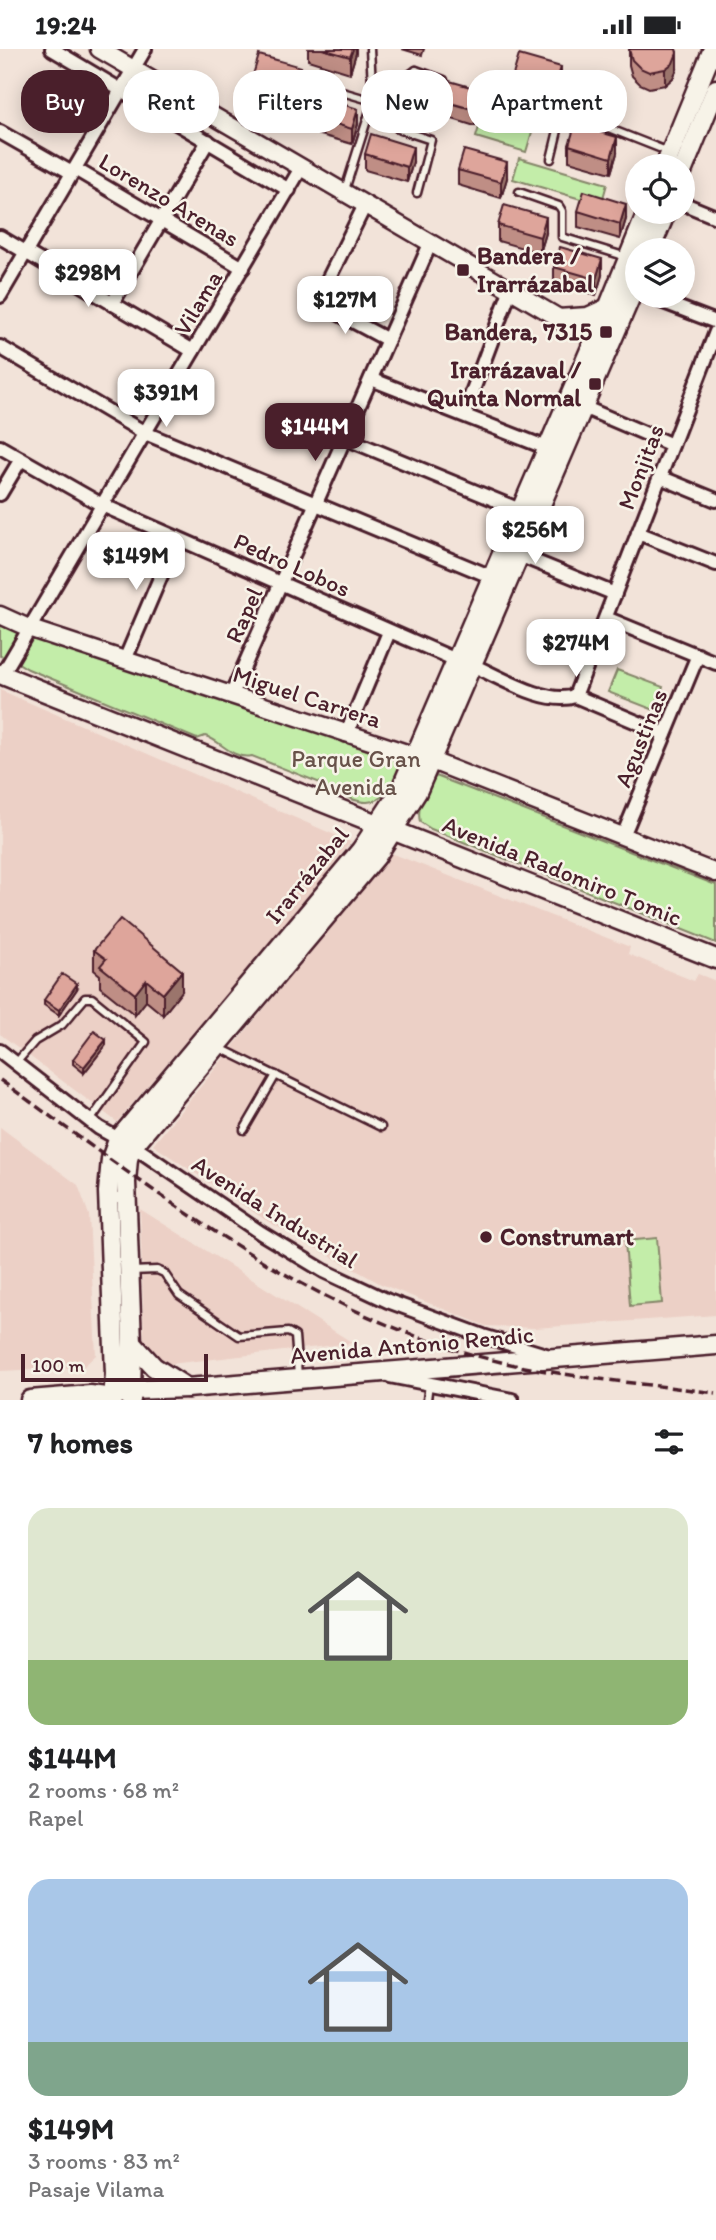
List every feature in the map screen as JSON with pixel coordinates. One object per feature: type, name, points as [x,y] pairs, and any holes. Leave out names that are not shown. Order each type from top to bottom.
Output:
[{"type":"main road","points":[[688,154],[704,110],[712,49]]},
{"type":"main road","points":[[672,154],[716,89]]},
{"type":"main road","name":"Irarrázabal","points":[[464,662],[519,555],[583,407],[608,308],[625,266]]},
{"type":"main road","points":[[558,319],[588,317],[608,308]]},
{"type":"main road","name":"Irarrázabal","points":[[125,1144],[361,850],[386,828],[417,792],[424,758],[464,662],[492,577],[520,510],[547,448],[601,343],[626,308]]},
{"type":"main road","name":"Avenida Radomiro Tomic","points":[[1,675],[716,959]]},
{"type":"main road","name":"Irarrázabal","points":[[120,1398],[115,1374],[108,1192],[111,1159],[217,1046],[376,857],[386,828]]},
{"type":"main road","points":[[120,1398],[132,1343],[125,1144]]},
{"type":"main road","points":[[132,1343],[154,1367],[187,1388]]},
{"type":"main road","name":"Avenida Antonio Rendic","points":[[30,1400],[90,1395],[120,1398],[187,1388],[716,1345]]},
{"type":"street","points":[[52,49],[289,190]]},
{"type":"street","points":[[99,49],[601,343]]},
{"type":"street","points":[[0,296],[145,49]]},
{"type":"street","name":"Lorenzo Arenas","points":[[0,132],[161,219],[243,268]]},
{"type":"street","points":[[112,304],[208,141]]},
{"type":"street","name":"Vilama","points":[[1,675],[31,629],[301,168]]},
{"type":"street","points":[[365,205],[317,302],[388,340]]},
{"type":"street","points":[[695,208],[716,217]]},
{"type":"street","points":[[0,237],[193,351]]},
{"type":"street","name":"Rapel","points":[[231,696],[430,244]]},
{"type":"street","points":[[464,414],[510,291]]},
{"type":"street","points":[[682,308],[716,322]]},
{"type":"street","name":"Monjitas","points":[[576,696],[716,332]]},
{"type":"street","points":[[0,348],[145,433],[492,577]]},
{"type":"street","points":[[371,379],[547,448]]},
{"type":"street","points":[[583,407],[672,445]]},
{"type":"street","points":[[345,438],[520,510]]},
{"type":"street","name":"Pedro Lobos","points":[[0,447],[102,505],[389,632],[540,695],[564,700],[576,696]]},
{"type":"street","points":[[0,494],[20,459]]},
{"type":"street","points":[[660,477],[716,500]]},
{"type":"street","points":[[638,534],[716,564]]},
{"type":"street","points":[[125,660],[177,538]]},
{"type":"street","points":[[519,555],[615,594]]},
{"type":"street","name":"Miguel Carrera","points":[[0,615],[31,629],[346,735],[424,758],[715,870]]},
{"type":"street","points":[[606,618],[716,663]]},
{"type":"street","points":[[346,735],[389,632]]},
{"type":"street","name":"Agustinas","points":[[623,836],[698,655]]},
{"type":"street","points":[[576,696],[665,734]]},
{"type":"street","name":"Avenida Industrial","points":[[0,1051],[90,1121],[324,1271],[388,1301],[483,1336],[554,1358]]},
{"type":"street","points":[[372,1373],[512,1400]]},
{"type":"lane","points":[[370,49],[371,70]]},
{"type":"lane","points":[[551,159],[564,113],[570,113],[657,154]]},
{"type":"lane","points":[[344,193],[363,133]]},
{"type":"lane","points":[[410,133],[431,140],[417,193]]},
{"type":"lane","points":[[519,192],[559,206],[562,211],[562,237],[625,257]]},
{"type":"lane","points":[[16,1063],[35,1041],[62,1025],[85,998],[92,998],[146,1042],[90,1121]]},
{"type":"lane","points":[[217,1046],[381,1127]]},
{"type":"lane","points":[[244,1130],[276,1075]]},
{"type":"lane","points":[[130,1271],[157,1270],[164,1273],[179,1295],[239,1336],[288,1332],[295,1336],[299,1379]]},
{"type":"lane","points":[[427,1400],[429,1383]]},
{"type":"shaded area","points":[[0,690],[351,842],[117,1122],[0,1034]]},
{"type":"shaded area","points":[[391,853],[630,947],[628,954],[694,981],[698,974],[716,981],[716,1315],[535,1328],[486,1326],[381,1284],[267,1221],[153,1145]]},
{"type":"shaded area","points":[[0,1127],[78,1185],[89,1215],[96,1355],[83,1367],[0,1371]]},
{"type":"shaded area","points":[[140,1209],[353,1343],[161,1365],[147,1349],[144,1341]]},
{"type":"green space","points":[[477,133],[532,133],[526,152],[476,137]]},
{"type":"green space","points":[[519,158],[607,184],[601,205],[513,179]]},
{"type":"green space","name":"Parque Gran Avenida","points":[[0,620],[400,762],[398,775],[395,782],[379,798],[366,802],[351,799],[327,789],[323,784],[252,756],[233,753],[211,738],[205,736],[197,739],[0,656]]},
{"type":"green space","points":[[617,670],[663,687],[654,710],[608,692]]},
{"type":"green space","name":"Parque Gran Avenida","points":[[436,776],[716,885],[716,943],[431,829],[420,822],[419,809]]},
{"type":"green space","points":[[657,1238],[662,1303],[630,1306],[625,1241]]},
{"type":"building","points":[[322,49],[353,49],[350,57]]},
{"type":"building","points":[[629,49],[676,49],[677,53],[673,63],[665,69],[649,72],[632,60]]},
{"type":"building","points":[[259,55],[301,67],[300,70],[254,70]]},
{"type":"building","points":[[519,55],[561,67],[560,70],[514,70]]},
{"type":"building","points":[[453,82],[467,86],[467,108],[453,104]]},
{"type":"building","points":[[347,106],[358,109],[352,129],[347,127]]},
{"type":"building","points":[[573,133],[603,133],[617,137],[611,158],[569,145]]},
{"type":"building","points":[[371,134],[413,147],[407,167],[365,154]]},
{"type":"building","points":[[464,150],[507,162],[501,182],[458,170]]},
{"type":"building","points":[[584,191],[625,204],[620,224],[578,211]]},
{"type":"building","points":[[504,205],[546,217],[540,237],[498,225]]},
{"type":"building","points":[[560,247],[602,259],[596,279],[554,267]]},
{"type":"building","points":[[120,919],[182,971],[163,994],[146,980],[135,994],[100,966],[106,959],[94,950]]},
{"type":"building","points":[[62,974],[77,984],[59,1010],[44,1000]]},
{"type":"building","points":[[94,1031],[106,1040],[84,1067],[73,1059]]},
{"type":"railway","points":[[0,1080],[224,1237],[282,1273],[405,1332],[500,1362],[592,1378],[716,1393]]},
{"type":"place","name":"Bandera / Irarrázabal","points":[[463,270]]},
{"type":"place","name":"Bandera, 7315","points":[[606,332]]},
{"type":"place","name":"Irarrázaval / Quinta Normal","points":[[595,384]]},
{"type":"place","name":"Construmart","points":[[486,1237]]}]
